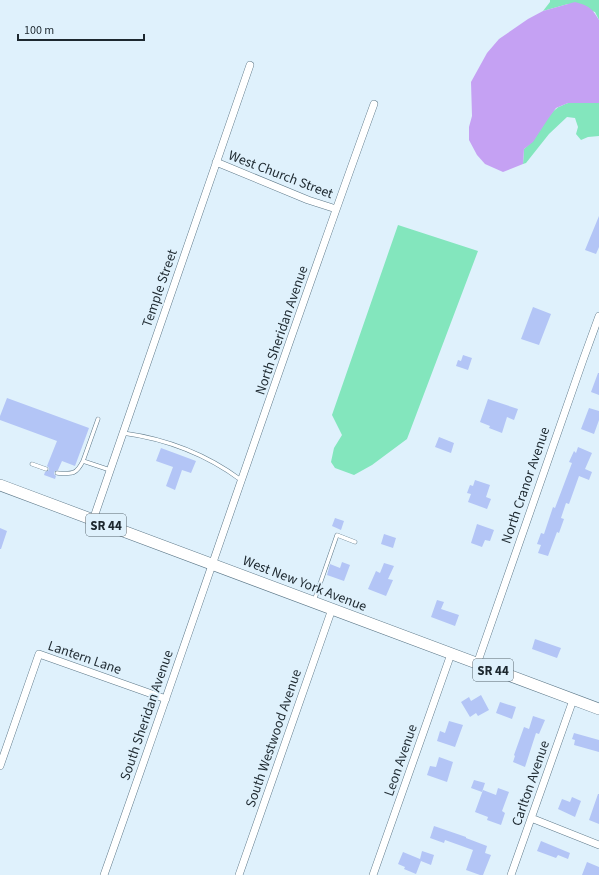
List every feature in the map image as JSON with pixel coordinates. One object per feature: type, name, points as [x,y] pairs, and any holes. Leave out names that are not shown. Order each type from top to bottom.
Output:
[{"type":"main road","name":"West New York Avenue","points":[[0,485],[599,710]]},
{"type":"street","name":"Temple Street","points":[[93,520],[250,65]]},
{"type":"street","name":"North Sheridan Avenue","points":[[212,564],[374,104]]},
{"type":"street","name":"West Church Street","points":[[216,162],[308,200],[336,209]]},
{"type":"street","name":"North Cranor Avenue","points":[[477,664],[582,360],[599,316]]},
{"type":"street","name":"South Sheridan Avenue","points":[[104,875],[212,564]]},
{"type":"street","name":"South Westwood Avenue","points":[[239,875],[332,609]]},
{"type":"street","name":"Lantern Lane","points":[[0,766],[39,654],[166,699]]},
{"type":"street","name":"Leon Avenue","points":[[373,875],[451,654]]},
{"type":"street","name":"Carlton Avenue","points":[[511,875],[573,700]]},
{"type":"street","points":[[531,818],[599,845]]},
{"type":"lane","points":[[57,473],[72,473],[78,470],[83,461],[98,419]]},
{"type":"lane","points":[[123,433],[141,435],[194,452],[226,469],[241,481]]},
{"type":"lane","points":[[83,461],[110,470]]},
{"type":"lane","points":[[32,464],[46,468]]},
{"type":"lane","points":[[314,602],[337,535],[355,542]]},
{"type":"green space","points":[[550,0],[599,0],[599,20],[595,12],[568,4],[543,11]]},
{"type":"green space","points":[[568,103],[599,103],[599,136],[588,137],[581,140],[576,134],[578,127],[575,118],[567,117],[549,134],[526,163],[523,164],[524,149],[534,139],[548,117],[559,107]]},
{"type":"green space","points":[[398,225],[478,251],[407,439],[372,465],[354,475],[335,468],[331,462],[334,448],[342,435],[332,415]]},
{"type":"shaded area","points":[[575,2],[590,8],[599,20],[599,103],[568,103],[556,108],[533,142],[524,149],[523,164],[503,172],[485,164],[477,155],[469,140],[469,127],[472,116],[471,82],[487,53],[499,39],[528,19],[543,11]]},
{"type":"building","points":[[599,216],[599,247],[596,254],[585,250]]},
{"type":"building","points":[[533,307],[551,314],[539,345],[521,339]]},
{"type":"building","points":[[463,355],[472,358],[468,370],[456,366],[458,360],[461,361]]},
{"type":"building","points":[[599,373],[599,395],[591,392]]},
{"type":"building","points":[[7,398],[89,428],[75,466],[62,461],[58,470],[54,472],[56,476],[55,479],[44,475],[45,472],[49,470],[47,466],[57,441],[0,420],[0,416]]},
{"type":"building","points":[[488,399],[518,409],[514,420],[507,417],[502,433],[489,428],[490,426],[480,422]]},
{"type":"building","points":[[589,408],[599,411],[599,420],[594,434],[581,429]]},
{"type":"building","points":[[439,437],[454,443],[451,453],[435,447]]},
{"type":"building","points":[[578,447],[592,453],[585,469],[592,472],[589,480],[579,476],[569,504],[566,503],[561,518],[564,519],[559,533],[557,532],[548,556],[538,553],[541,545],[537,544],[541,533],[544,534],[553,507],[555,508],[572,463],[569,462],[574,451],[576,453]]},
{"type":"building","points":[[161,448],[196,461],[191,473],[182,470],[175,490],[166,486],[173,467],[156,461]]},
{"type":"building","points":[[475,480],[490,485],[486,497],[491,499],[487,509],[468,502],[471,494],[467,493],[470,485],[473,486]]},
{"type":"building","points":[[335,518],[344,521],[341,530],[332,526]]},
{"type":"building","points":[[477,524],[494,530],[490,541],[485,540],[482,547],[471,543]]},
{"type":"building","points":[[0,528],[7,531],[1,549],[0,549]]},
{"type":"building","points":[[384,534],[396,538],[393,548],[381,544]]},
{"type":"building","points":[[342,562],[350,565],[344,581],[327,575],[330,564],[340,568]]},
{"type":"building","points":[[384,563],[394,566],[388,579],[393,580],[386,596],[368,589],[376,571],[380,573]]},
{"type":"building","points":[[437,600],[444,602],[441,609],[459,615],[455,626],[431,617]]},
{"type":"building","points":[[535,639],[561,648],[557,658],[532,649]]},
{"type":"building","points":[[481,695],[489,710],[478,716],[476,713],[470,717],[461,702],[469,697],[471,701]]},
{"type":"building","points":[[500,702],[516,707],[512,719],[496,713]]},
{"type":"building","points":[[533,716],[545,720],[539,734],[536,733],[525,767],[513,762],[514,755],[524,727],[529,729]]},
{"type":"building","points":[[449,721],[463,725],[455,747],[437,741],[440,731],[445,733]]},
{"type":"building","points":[[574,733],[599,740],[599,752],[574,745],[575,740],[572,739]]},
{"type":"building","points":[[439,757],[453,762],[447,782],[427,775],[430,766],[436,767]]},
{"type":"building","points":[[474,780],[485,783],[482,792],[471,788]]},
{"type":"building","points":[[498,788],[509,792],[502,811],[505,813],[501,825],[487,820],[488,817],[475,812],[483,790],[496,795]]},
{"type":"building","points":[[599,794],[599,824],[589,820]]},
{"type":"building","points":[[572,797],[581,801],[575,817],[558,809],[562,799],[570,802]]},
{"type":"building","points":[[434,826],[487,846],[485,853],[491,855],[483,875],[466,870],[473,850],[445,840],[444,843],[430,838]]},
{"type":"building","points":[[541,841],[570,853],[568,859],[558,855],[556,858],[537,851]]},
{"type":"building","points":[[422,851],[434,855],[431,865],[421,861],[416,874],[404,869],[405,867],[398,864],[403,852],[420,859]]},
{"type":"building","points":[[587,862],[599,867],[599,875],[582,875]]}]
